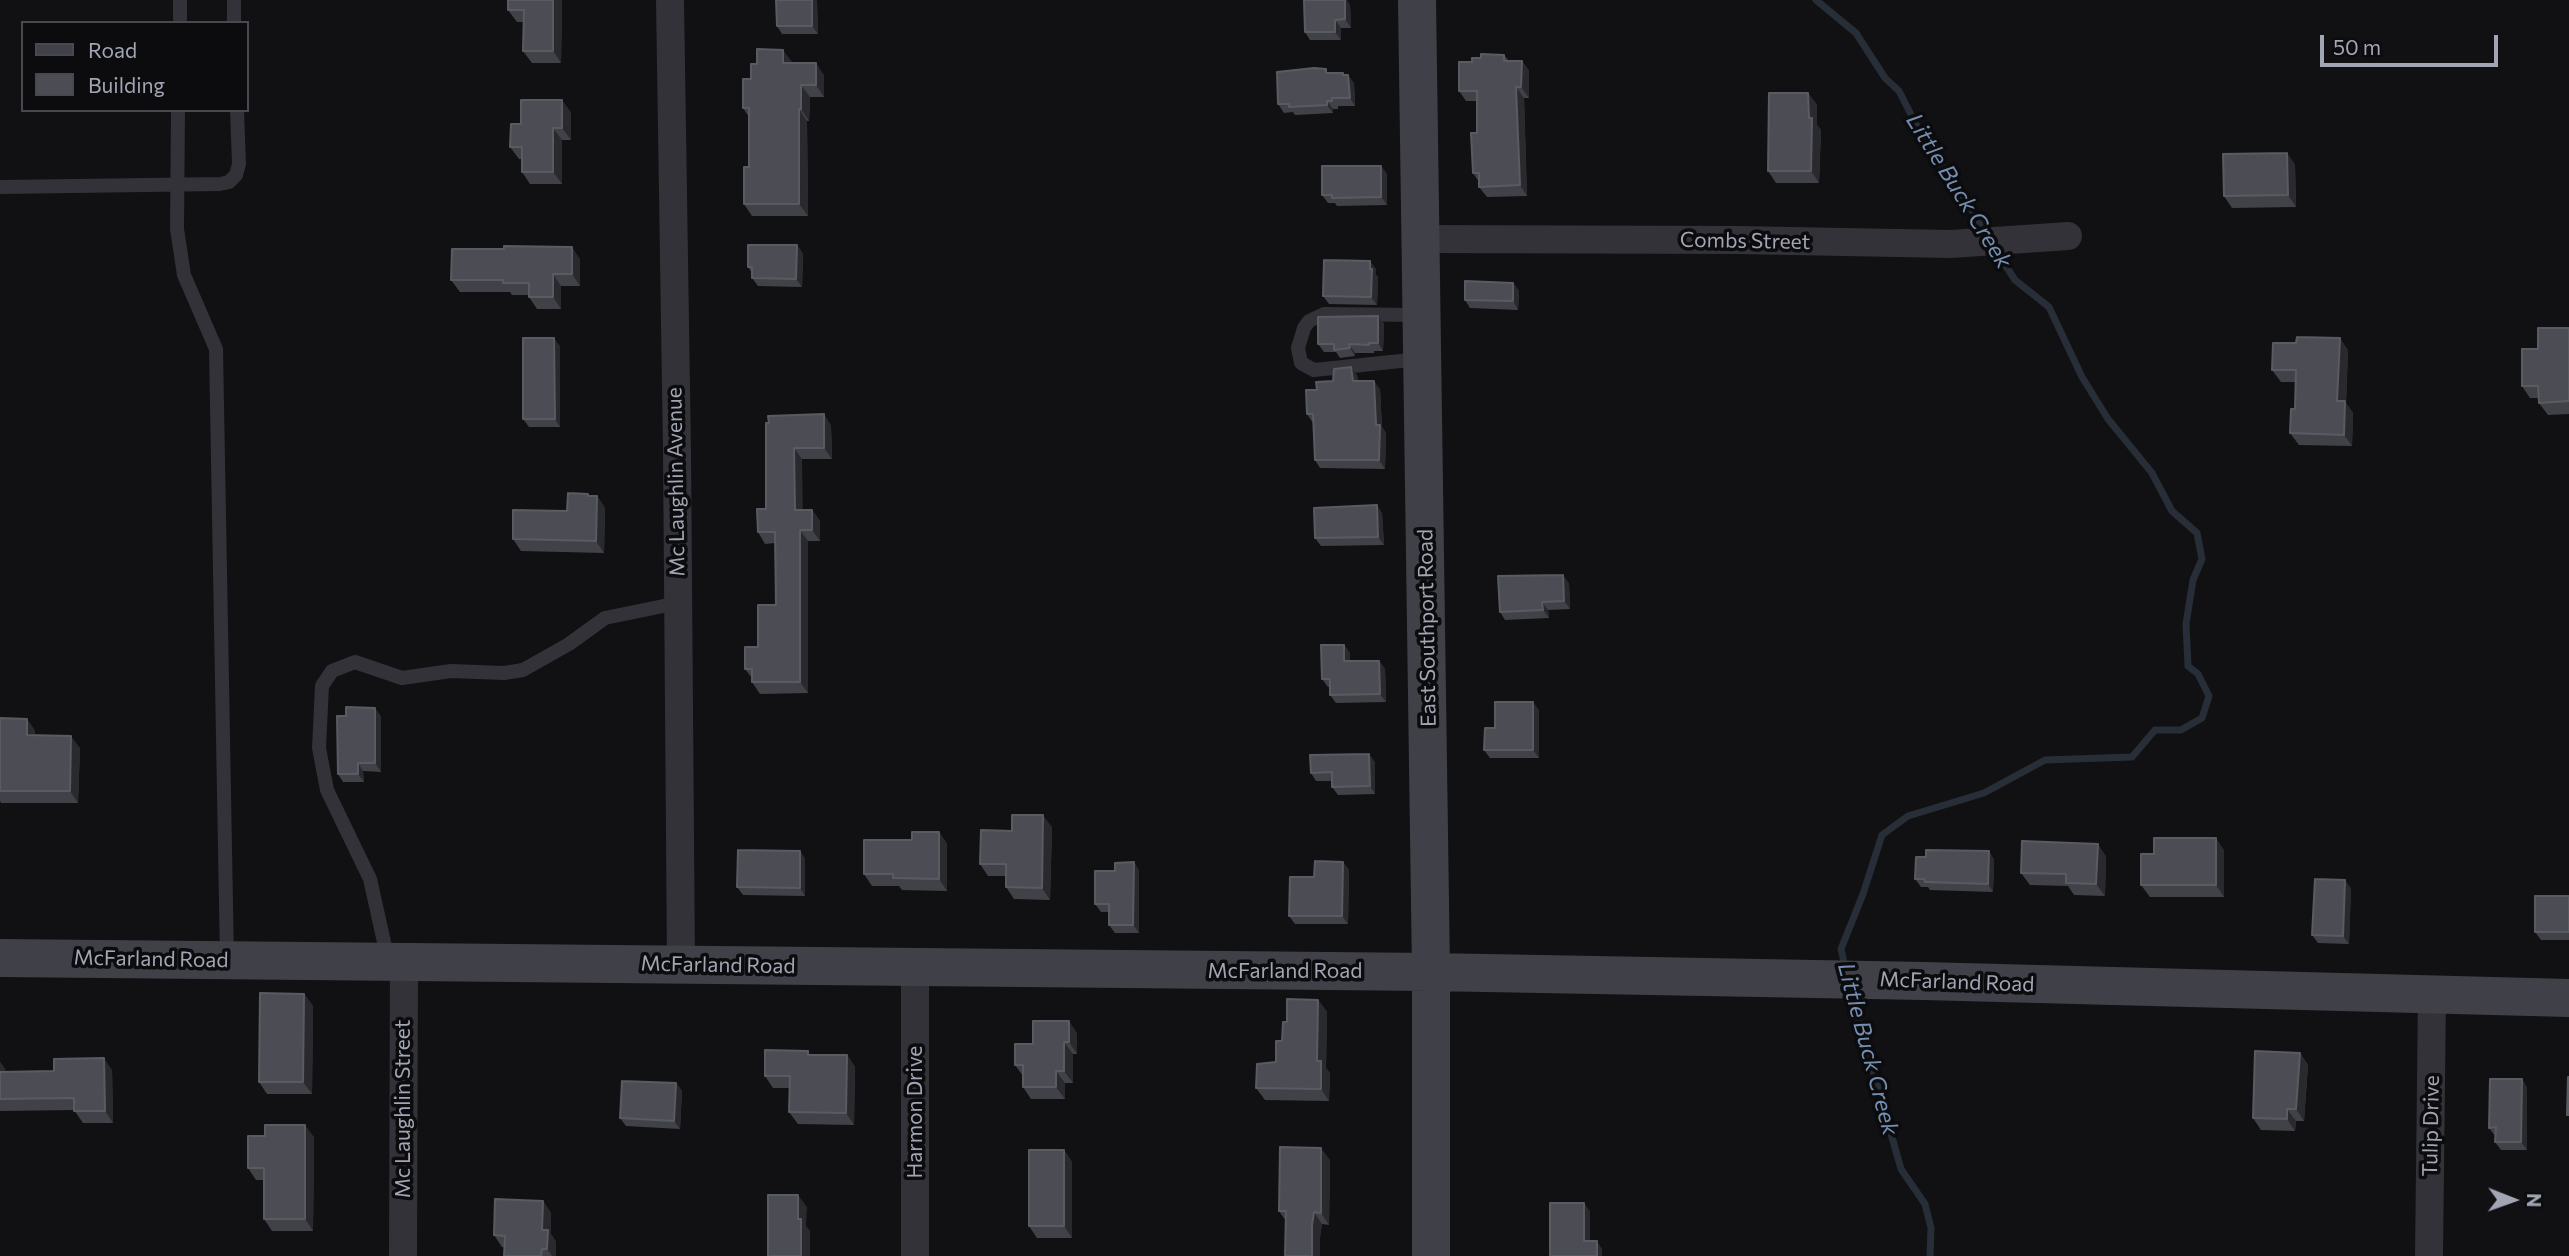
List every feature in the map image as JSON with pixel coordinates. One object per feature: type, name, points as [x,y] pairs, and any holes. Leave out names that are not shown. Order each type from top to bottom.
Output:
[{"type":"street","name":"Mc Laughlin Avenue","points":[[670,0],[681,965]]},
{"type":"street","name":"East Southport Road","points":[[1417,0],[1431,972],[1431,1256]]},
{"type":"street","name":"Combs Street","points":[[1421,239],[1951,244],[2068,236]]},
{"type":"street","name":"McFarland Road","points":[[0,958],[1431,972],[1924,981],[2569,998]]},
{"type":"street","name":"Mc Laughlin Street","points":[[396,962],[403,1256]]},
{"type":"street","name":"Harmon Drive","points":[[915,967],[915,1256]]},
{"type":"street","name":"Tulip Drive","points":[[2429,1256],[2432,995]]},
{"type":"lane","points":[[180,0],[180,21]]},
{"type":"lane","points":[[234,0],[234,21]]},
{"type":"lane","points":[[178,112],[177,229],[184,275],[216,349],[228,960]]},
{"type":"lane","points":[[0,187],[220,184],[236,175],[239,164],[237,112]]},
{"type":"lane","points":[[1422,315],[1324,314],[1309,321],[1298,348],[1301,363],[1314,370],[1423,359]]},
{"type":"lane","points":[[396,962],[370,879],[327,790],[319,748],[322,685],[332,671],[355,662],[402,678],[451,671],[504,673],[523,670],[569,645],[605,618],[678,603]]},
{"type":"building","points":[[508,0],[553,0],[553,51],[523,51],[524,10],[508,10]]},
{"type":"building","points":[[776,0],[812,0],[812,26],[777,26]]},
{"type":"building","points":[[1304,0],[1345,0],[1345,19],[1335,20],[1335,32],[1305,32]]},
{"type":"building","points":[[757,49],[783,50],[783,63],[816,63],[816,85],[801,85],[799,204],[744,204],[744,167],[749,167],[749,108],[743,108],[743,79],[751,79],[751,64],[757,64]]},
{"type":"building","points":[[1481,54],[1504,55],[1504,61],[1522,61],[1521,87],[1516,87],[1520,185],[1479,187],[1479,173],[1473,173],[1471,133],[1477,133],[1477,91],[1459,91],[1459,62],[1472,62],[1472,58],[1481,58]]},
{"type":"building","points":[[1326,69],[1326,73],[1348,75],[1350,98],[1332,98],[1332,101],[1327,101],[1327,105],[1289,107],[1289,104],[1278,104],[1277,72]]},
{"type":"building","points":[[1769,93],[1808,93],[1809,118],[1812,118],[1811,171],[1768,171]]},
{"type":"building","points":[[521,100],[562,100],[562,128],[553,128],[553,172],[522,172],[522,147],[510,147],[511,124],[521,124]]},
{"type":"building","points":[[2287,153],[2288,195],[2224,196],[2223,154]]},
{"type":"building","points":[[1322,166],[1381,166],[1381,197],[1332,198],[1332,195],[1322,195]]},
{"type":"building","points":[[748,245],[797,245],[796,279],[752,278],[752,267],[748,267]]},
{"type":"building","points":[[504,246],[572,247],[572,274],[553,274],[553,297],[529,297],[529,283],[451,280],[452,249],[504,249]]},
{"type":"building","points":[[1324,260],[1370,261],[1371,297],[1323,296]]},
{"type":"building","points":[[1465,281],[1513,283],[1513,301],[1465,300]]},
{"type":"building","points":[[1378,316],[1378,343],[1349,344],[1350,348],[1334,350],[1334,344],[1318,344],[1318,317]]},
{"type":"building","points":[[2538,328],[2569,328],[2569,401],[2539,403],[2538,386],[2522,386],[2522,349],[2538,349]]},
{"type":"building","points":[[2297,337],[2340,338],[2337,401],[2345,401],[2344,435],[2290,433],[2291,409],[2295,409],[2296,370],[2272,370],[2273,343],[2296,343]]},
{"type":"building","points":[[523,338],[554,338],[555,419],[523,419]]},
{"type":"building","points":[[1351,367],[1353,381],[1374,381],[1376,425],[1380,425],[1379,460],[1315,460],[1313,414],[1307,414],[1306,390],[1317,390],[1316,382],[1333,381],[1334,369]]},
{"type":"building","points":[[824,414],[824,448],[794,448],[795,510],[812,510],[812,530],[800,530],[800,682],[752,682],[752,669],[745,669],[745,647],[758,647],[758,605],[776,605],[775,532],[758,532],[757,509],[766,509],[766,423],[769,423],[768,416]]},
{"type":"building","points":[[568,493],[597,496],[596,541],[513,539],[513,510],[567,511]]},
{"type":"building","points":[[1377,505],[1378,537],[1315,538],[1314,508]]},
{"type":"building","points":[[1563,575],[1564,601],[1542,602],[1543,610],[1500,612],[1498,576]]},
{"type":"building","points":[[1321,645],[1344,645],[1344,661],[1379,661],[1380,694],[1330,695],[1330,679],[1322,679]]},
{"type":"building","points":[[1495,702],[1533,702],[1533,750],[1484,750],[1485,728],[1495,728]]},
{"type":"building","points":[[346,707],[375,708],[375,763],[358,763],[358,774],[338,774],[337,716],[346,716]]},
{"type":"building","points":[[0,718],[27,719],[27,735],[71,736],[70,791],[0,791]]},
{"type":"building","points":[[1369,754],[1370,786],[1332,787],[1332,772],[1311,773],[1310,755]]},
{"type":"building","points":[[1012,815],[1043,815],[1042,888],[1006,887],[1006,864],[980,864],[981,830],[1012,831]]},
{"type":"building","points":[[912,832],[939,832],[939,879],[864,874],[864,840],[912,840]]},
{"type":"building","points":[[2154,838],[2216,838],[2216,885],[2141,885],[2141,854],[2154,854]]},
{"type":"building","points":[[2022,841],[2098,844],[2096,884],[2066,883],[2066,874],[2021,873]]},
{"type":"building","points":[[738,850],[800,851],[800,888],[737,887]]},
{"type":"building","points":[[1926,850],[1989,851],[1988,884],[1925,882],[1924,879],[1915,879],[1916,857],[1926,857]]},
{"type":"building","points":[[1315,861],[1343,862],[1342,916],[1289,916],[1290,877],[1314,877]]},
{"type":"building","points":[[1134,862],[1133,925],[1109,925],[1109,904],[1095,904],[1095,871],[1115,871],[1115,863]]},
{"type":"building","points":[[2315,879],[2345,880],[2343,936],[2312,935]]},
{"type":"building","points":[[2535,896],[2569,896],[2569,932],[2535,932]]},
{"type":"building","points":[[260,993],[304,994],[303,1082],[259,1082]]},
{"type":"building","points":[[1287,999],[1318,1000],[1317,1061],[1321,1061],[1321,1089],[1256,1088],[1257,1064],[1276,1062],[1276,1041],[1282,1041],[1283,1022],[1287,1022]]},
{"type":"building","points":[[1033,1021],[1069,1021],[1069,1042],[1064,1042],[1064,1071],[1056,1071],[1056,1087],[1023,1087],[1023,1065],[1015,1065],[1015,1044],[1033,1044]]},
{"type":"building","points":[[765,1050],[808,1051],[808,1055],[847,1055],[846,1113],[789,1112],[790,1076],[765,1076]]},
{"type":"building","points":[[2255,1051],[2300,1053],[2296,1109],[2287,1109],[2287,1119],[2253,1118]]},
{"type":"building","points":[[104,1058],[105,1111],[74,1111],[74,1098],[0,1099],[0,1072],[54,1071],[54,1059]]},
{"type":"building","points":[[2568,1077],[2569,1115],[2567,1115]]},
{"type":"building","points":[[2490,1079],[2522,1079],[2521,1142],[2495,1142],[2496,1127],[2489,1128]]},
{"type":"building","points":[[622,1081],[676,1083],[674,1121],[620,1118]]},
{"type":"building","points":[[265,1125],[305,1125],[305,1219],[264,1219],[264,1168],[248,1168],[248,1136],[265,1136]]},
{"type":"building","points":[[1280,1147],[1321,1148],[1321,1213],[1314,1212],[1312,1256],[1285,1256],[1286,1211],[1279,1211]]},
{"type":"building","points":[[1029,1150],[1064,1150],[1064,1226],[1029,1226]]},
{"type":"building","points":[[768,1195],[798,1195],[801,1256],[768,1256]]},
{"type":"building","points":[[495,1199],[543,1201],[542,1230],[548,1230],[547,1249],[542,1249],[541,1256],[504,1256],[505,1236],[494,1235]]},
{"type":"building","points":[[1550,1203],[1584,1203],[1584,1241],[1597,1241],[1597,1256],[1550,1256]]},
{"type":"waterway","name":"Little Buck Creek","points":[[1816,0],[1856,33],[1885,78],[1899,91],[1924,140],[1987,235]]},
{"type":"waterway","name":"Little Buck Creek","points":[[1845,967],[1841,949],[1882,835],[1908,816],[1984,793],[2045,760],[2132,757],[2155,730],[2181,730],[2202,718],[2209,696],[2198,674],[2188,666],[2186,624],[2193,580],[2202,559],[2197,533],[2172,511],[2152,473],[2108,419],[2082,377],[2049,307],[2015,280],[1994,248]]},
{"type":"waterway","name":"Little Buck Creek","points":[[1851,992],[1901,1169],[1925,1204],[1931,1228],[1930,1256]]}]
